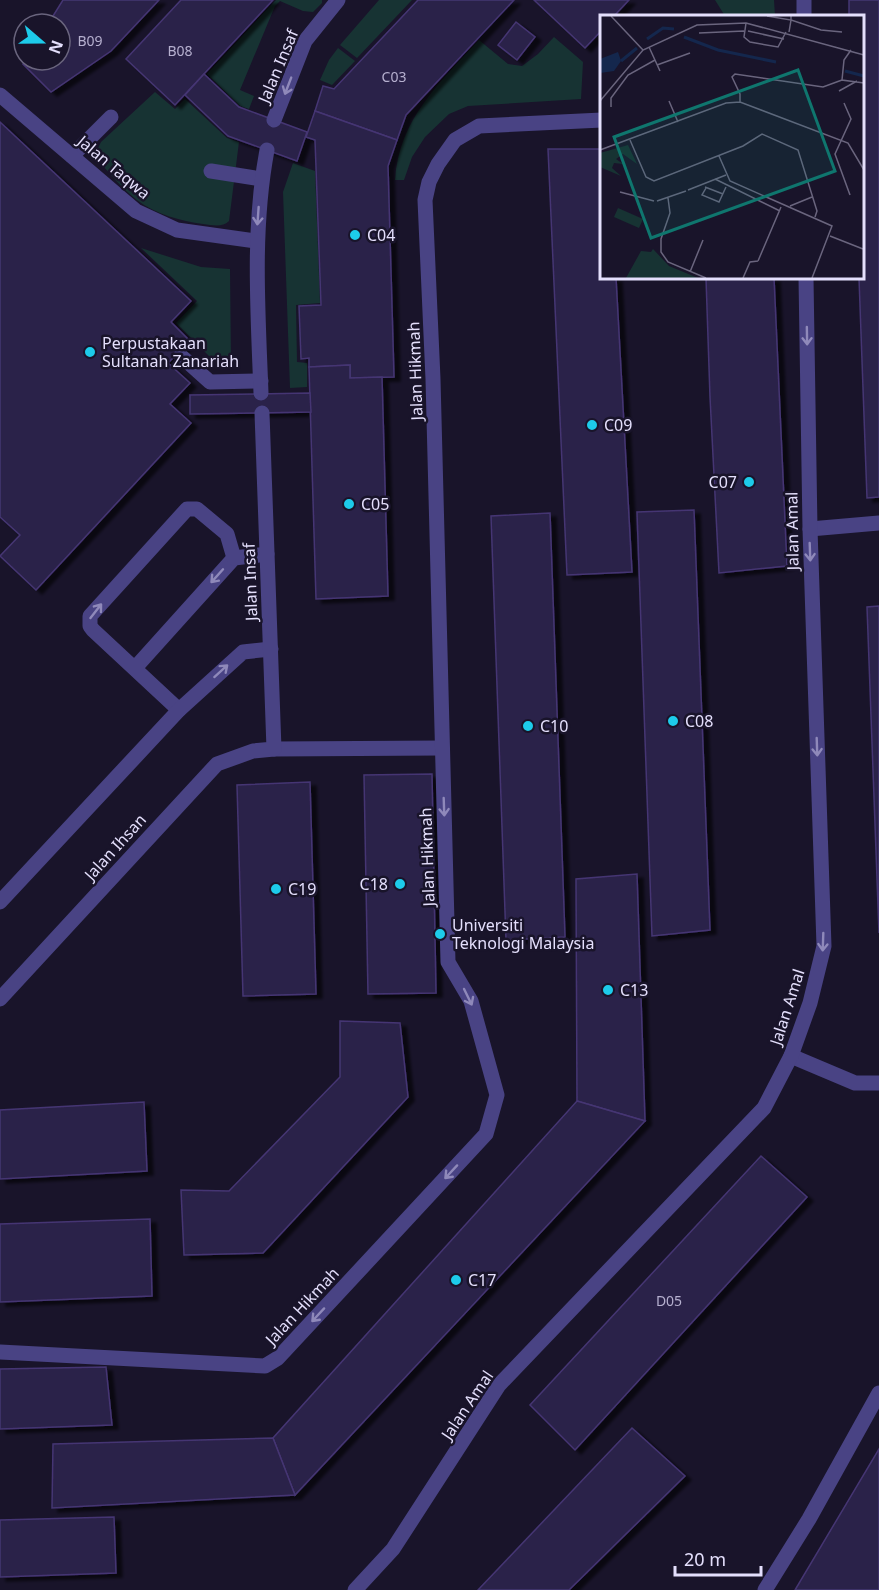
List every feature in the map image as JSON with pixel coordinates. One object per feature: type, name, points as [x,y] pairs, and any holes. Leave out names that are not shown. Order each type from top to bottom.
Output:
[{"type":"street","name":"Jalan Insaf","points":[[274,120],[305,41],[338,0]]},
{"type":"street","name":"Jalan Taqwa","points":[[0,95],[136,211],[177,230],[256,241]]},
{"type":"street","points":[[72,156],[111,117]]},
{"type":"street","name":"Jalan Hikmah","points":[[0,1352],[265,1366],[279,1358],[486,1134],[497,1095],[471,1001],[448,962],[433,379],[425,200],[429,182],[438,164],[455,140],[479,126],[600,120]]},
{"type":"street","points":[[181,356],[210,382],[261,387],[256,241],[261,179],[267,150]]},
{"type":"street","points":[[211,171],[261,179]]},
{"type":"street","name":"Jalan Amal","points":[[354,1590],[393,1549],[500,1385],[764,1108],[791,1056],[810,1003],[824,946],[810,529],[806,279]]},
{"type":"street","name":"Jalan Insaf","points":[[262,413],[274,749]]},
{"type":"street","points":[[179,710],[93,630],[90,626],[90,616],[187,509],[197,509],[227,534],[234,558]]},
{"type":"street","points":[[810,529],[879,523]]},
{"type":"street","points":[[135,668],[234,558],[267,554]]},
{"type":"street","points":[[0,902],[179,710],[243,652],[271,649]]},
{"type":"street","name":"Jalan Ihsan","points":[[0,999],[217,764],[253,751],[274,749],[442,748]]},
{"type":"street","points":[[791,1056],[855,1083],[879,1083]]},
{"type":"street","points":[[765,1590],[879,1393]]},
{"type":"green space","points":[[276,0],[322,0],[322,3],[313,12],[303,11],[280,1],[275,6],[240,90],[254,96],[249,109],[240,106],[207,74]]},
{"type":"green space","points":[[379,0],[412,0],[357,58],[340,45]]},
{"type":"green space","points":[[715,0],[774,0],[775,15],[724,15]]},
{"type":"green space","points":[[554,37],[583,62],[581,99],[468,106],[449,114],[425,137],[412,157],[404,180],[395,180],[404,138],[413,120],[436,87],[479,40],[508,64],[522,66],[538,54]]},
{"type":"green space","points":[[338,48],[355,61],[332,85],[320,80],[329,60]]},
{"type":"green space","points":[[155,92],[175,109],[185,99],[227,138],[239,142],[229,221],[223,225],[177,219],[152,209],[126,190],[94,156],[101,142]]},
{"type":"green space","points":[[293,163],[315,171],[320,303],[296,305],[297,362],[307,363],[307,387],[290,388],[283,192]]},
{"type":"green space","points":[[141,248],[201,267],[230,269],[231,364],[216,363],[176,323],[197,301]]},
{"type":"building","name":"B09","points":[[63,0],[159,0],[111,51],[51,92],[31,72],[72,72],[72,12],[56,12]]},
{"type":"building","name":"B08","points":[[181,0],[273,0],[175,105],[126,59]]},
{"type":"building","name":"C03","points":[[418,0],[514,0],[406,115],[397,140],[315,111],[323,86],[334,89]]},
{"type":"building","points":[[534,0],[629,0],[615,15],[600,15],[600,32],[585,48]]},
{"type":"building","points":[[849,0],[879,0],[879,497],[867,498],[859,279],[864,279],[864,15],[849,15]]},
{"type":"building","points":[[516,22],[535,37],[517,60],[498,45]]},
{"type":"building","points":[[204,74],[239,107],[307,132],[297,161],[228,136],[185,95]]},
{"type":"building","name":"C04","points":[[315,111],[397,140],[388,166],[394,377],[350,378],[350,365],[309,367],[309,358],[301,359],[299,306],[321,305],[315,140],[306,137]]},
{"type":"building","name":"Perpustakaan Sultanah Zanariah","points":[[0,122],[191,301],[171,322],[190,341],[168,363],[190,383],[170,404],[191,423],[36,590],[0,556],[20,535],[0,517]]},
{"type":"building","name":"C09","points":[[548,149],[600,149],[600,279],[616,279],[632,572],[567,575]]},
{"type":"building","name":"C07","points":[[706,279],[774,279],[787,566],[719,573]]},
{"type":"building","name":"C05","points":[[350,365],[350,378],[382,377],[388,596],[316,599],[309,367]]},
{"type":"building","points":[[310,393],[311,412],[190,414],[190,395]]},
{"type":"building","name":"C08","points":[[694,510],[710,930],[652,936],[637,512]]},
{"type":"building","name":"C10","points":[[550,513],[565,937],[506,940],[491,516]]},
{"type":"building","points":[[879,606],[879,933],[867,607]]},
{"type":"building","name":"C18","points":[[432,774],[436,993],[368,994],[364,775]]},
{"type":"building","name":"C19","points":[[310,782],[316,994],[243,996],[237,785]]},
{"type":"building","name":"C13","points":[[637,874],[645,1121],[577,1101],[576,879]]},
{"type":"building","points":[[340,1021],[400,1023],[408,1097],[263,1253],[184,1255],[181,1190],[229,1191],[340,1077]]},
{"type":"building","name":"C17","points":[[577,1101],[645,1121],[295,1495],[273,1438]]},
{"type":"building","points":[[144,1102],[147,1171],[0,1179],[0,1110]]},
{"type":"building","points":[[761,1156],[807,1197],[575,1450],[530,1405]]},
{"type":"building","points":[[150,1219],[152,1296],[0,1302],[0,1224]]},
{"type":"building","points":[[106,1367],[112,1425],[0,1429],[0,1369]]},
{"type":"building","points":[[632,1428],[685,1476],[569,1590],[478,1590]]},
{"type":"building","points":[[273,1438],[295,1495],[52,1508],[53,1444]]},
{"type":"building","points":[[879,1449],[879,1590],[795,1590]]},
{"type":"building","points":[[114,1517],[116,1573],[0,1577],[0,1520]]},
{"type":"place","name":"C04","points":[[355,235]]},
{"type":"place","name":"Perpustakaan Sultanah Zanariah","points":[[90,352]]},
{"type":"place","name":"C09","points":[[592,425]]},
{"type":"place","name":"C07","points":[[749,482]]},
{"type":"place","name":"C05","points":[[349,504]]},
{"type":"place","name":"C08","points":[[673,721]]},
{"type":"place","name":"C10","points":[[528,726]]},
{"type":"place","name":"C18","points":[[400,884]]},
{"type":"place","name":"C19","points":[[276,889]]},
{"type":"place","name":"Universiti Teknologi Malaysia","points":[[440,934]]},
{"type":"place","name":"C13","points":[[608,990]]},
{"type":"place","name":"C17","points":[[456,1280]]}]
